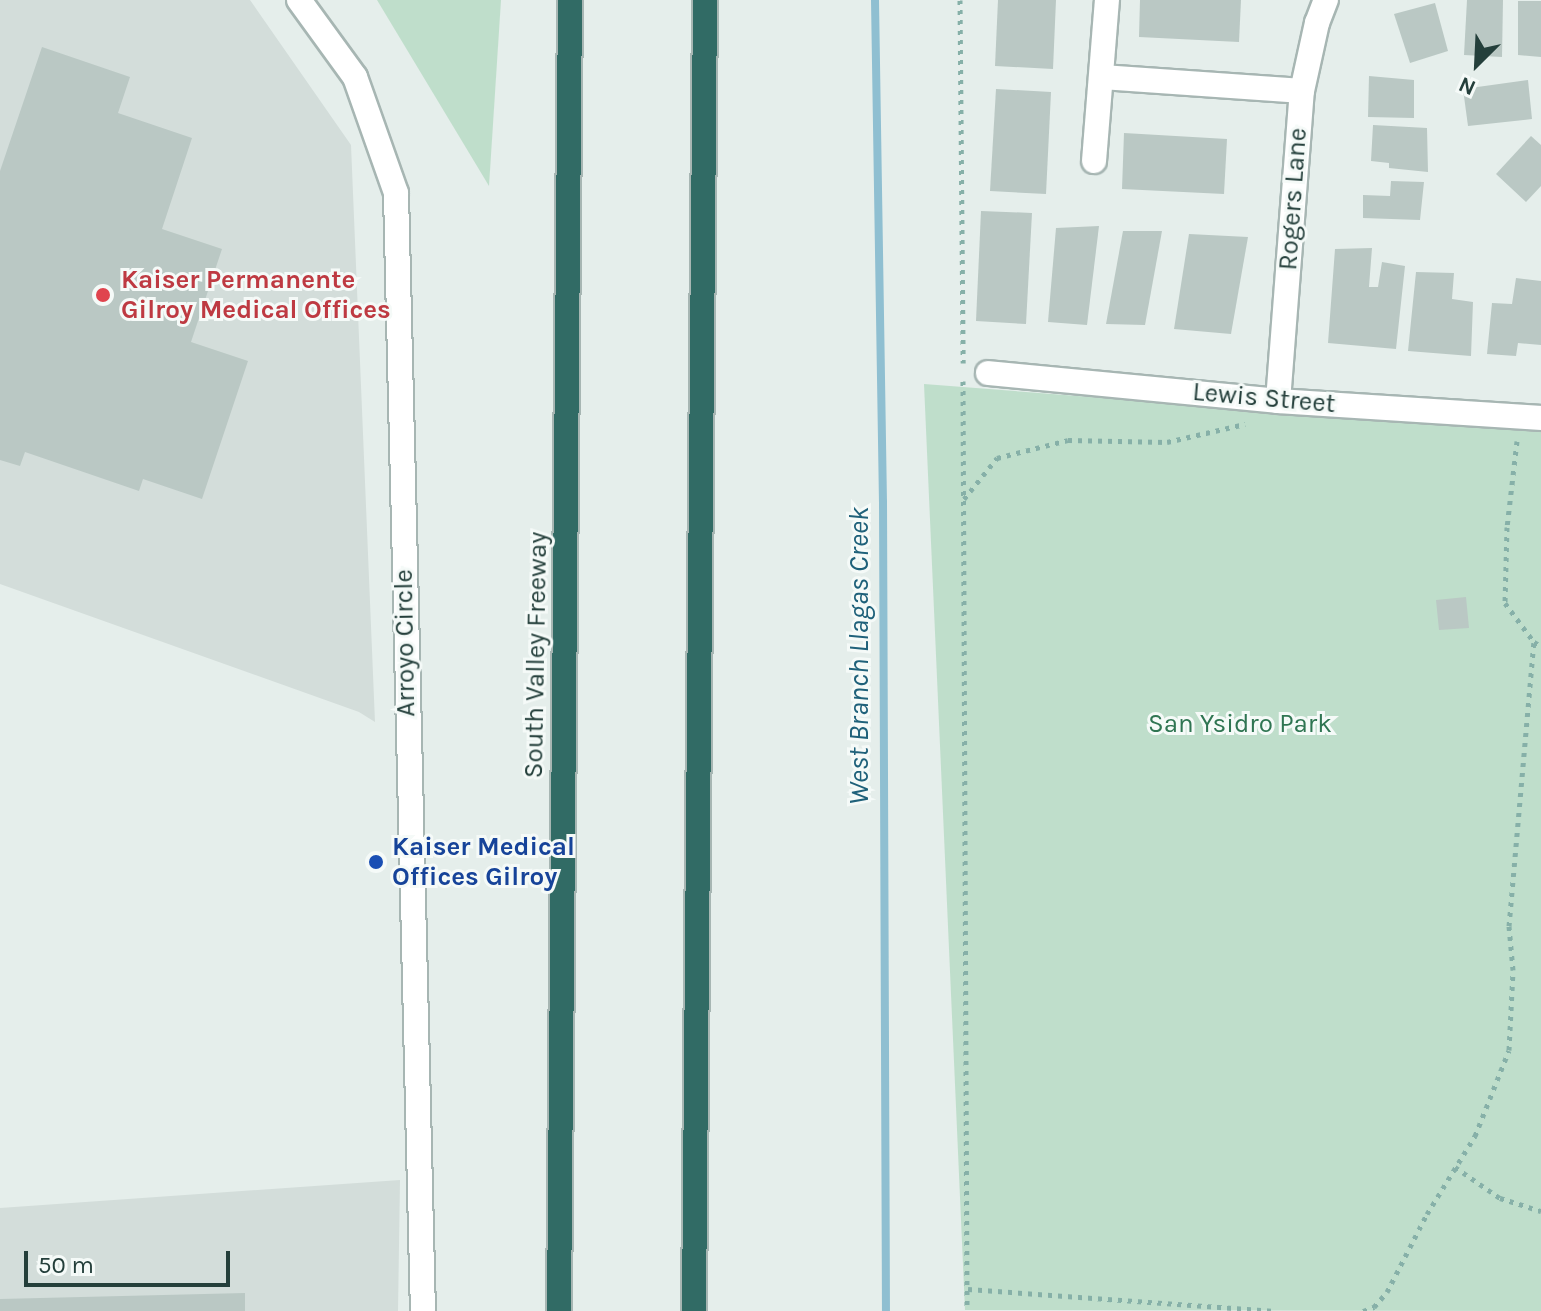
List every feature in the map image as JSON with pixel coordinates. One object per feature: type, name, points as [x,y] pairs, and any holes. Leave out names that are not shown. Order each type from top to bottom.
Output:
[{"type":"highway","name":"South Valley Freeway","points":[[559,1311],[570,0]]},
{"type":"highway","points":[[694,1311],[705,0]]},
{"type":"street","name":"Arroyo Circle","points":[[299,0],[355,77],[396,193],[423,1311]]},
{"type":"street","points":[[1094,161],[1107,0]]},
{"type":"street","name":"Rogers Lane","points":[[1278,401],[1302,91],[1317,23],[1326,0]]},
{"type":"street","points":[[1103,77],[1302,91]]},
{"type":"street","name":"Lewis Street","points":[[988,373],[1278,401],[1530,417]]},
{"type":"path","points":[[960,0],[967,1311]]},
{"type":"path","points":[[964,499],[997,458],[1068,440],[1167,442],[1250,423],[1278,401]]},
{"type":"path","points":[[1530,417],[1507,527],[1505,603],[1534,642],[1541,646]]},
{"type":"path","points":[[1363,1311],[1374,1307],[1387,1292],[1475,1136],[1509,1050],[1513,970],[1509,926],[1534,642]]},
{"type":"path","points":[[1531,703],[1541,697]]},
{"type":"path","points":[[1455,1167],[1500,1198],[1541,1211]]},
{"type":"path","points":[[968,1289],[1273,1311]]},
{"type":"shaded area","points":[[0,0],[250,0],[351,145],[375,722],[359,712],[0,584]]},
{"type":"shaded area","points":[[400,1180],[398,1311],[0,1311],[0,1208]]},
{"type":"green space","points":[[377,0],[501,0],[489,186]]},
{"type":"green space","name":"San Ysidro Park","points":[[924,384],[1541,432],[1541,1311],[965,1310]]},
{"type":"building","points":[[998,0],[1056,0],[1053,69],[995,66]]},
{"type":"building","points":[[1140,0],[1241,0],[1239,42],[1139,37]]},
{"type":"building","points":[[1467,0],[1503,0],[1502,57],[1464,55]]},
{"type":"building","points":[[1518,1],[1541,1],[1541,57],[1518,55]]},
{"type":"building","points":[[1435,3],[1448,51],[1410,63],[1394,14]]},
{"type":"building","name":"Kaiser Permanente Gilroy Medical Offices","points":[[42,47],[130,77],[118,113],[192,138],[162,229],[222,249],[191,342],[248,361],[202,499],[143,479],[139,491],[25,452],[20,466],[0,460],[0,171]]},
{"type":"building","points":[[1369,76],[1414,80],[1414,118],[1368,117]]},
{"type":"building","points":[[1528,80],[1532,119],[1468,126],[1463,89]]},
{"type":"building","points":[[996,89],[1051,92],[1046,194],[990,191]]},
{"type":"building","points":[[1373,125],[1427,128],[1428,172],[1389,168],[1389,163],[1371,161]]},
{"type":"building","points":[[1124,133],[1227,139],[1224,194],[1122,189]]},
{"type":"building","points":[[1531,136],[1541,145],[1541,186],[1526,202],[1496,174]]},
{"type":"building","points":[[1391,181],[1424,182],[1420,220],[1363,218],[1363,195],[1390,196]]},
{"type":"building","points":[[981,211],[1032,213],[1026,324],[976,321]]},
{"type":"building","points":[[1099,226],[1087,325],[1048,322],[1056,228]]},
{"type":"building","points":[[1123,231],[1162,231],[1145,325],[1106,324]]},
{"type":"building","points":[[1189,234],[1248,237],[1231,334],[1174,329]]},
{"type":"building","points":[[1372,248],[1369,287],[1378,287],[1382,262],[1405,266],[1396,349],[1328,343],[1335,249]]},
{"type":"building","points":[[1416,272],[1454,273],[1452,299],[1473,302],[1471,356],[1408,351]]},
{"type":"building","points":[[1516,278],[1541,281],[1541,345],[1518,343],[1516,356],[1487,354],[1492,303],[1512,304]]},
{"type":"building","points":[[1466,597],[1469,628],[1439,630],[1436,600]]},
{"type":"building","points":[[245,1293],[245,1311],[0,1311],[0,1299]]},
{"type":"waterway","name":"West Branch Llagas Creek","points":[[875,0],[883,502],[886,1311]]},
{"type":"place","name":"Kaiser Permanente Gilroy Medical Offices","points":[[103,295]]},
{"type":"place","name":"Kaiser Medical Offices Gilroy","points":[[376,862]]}]
